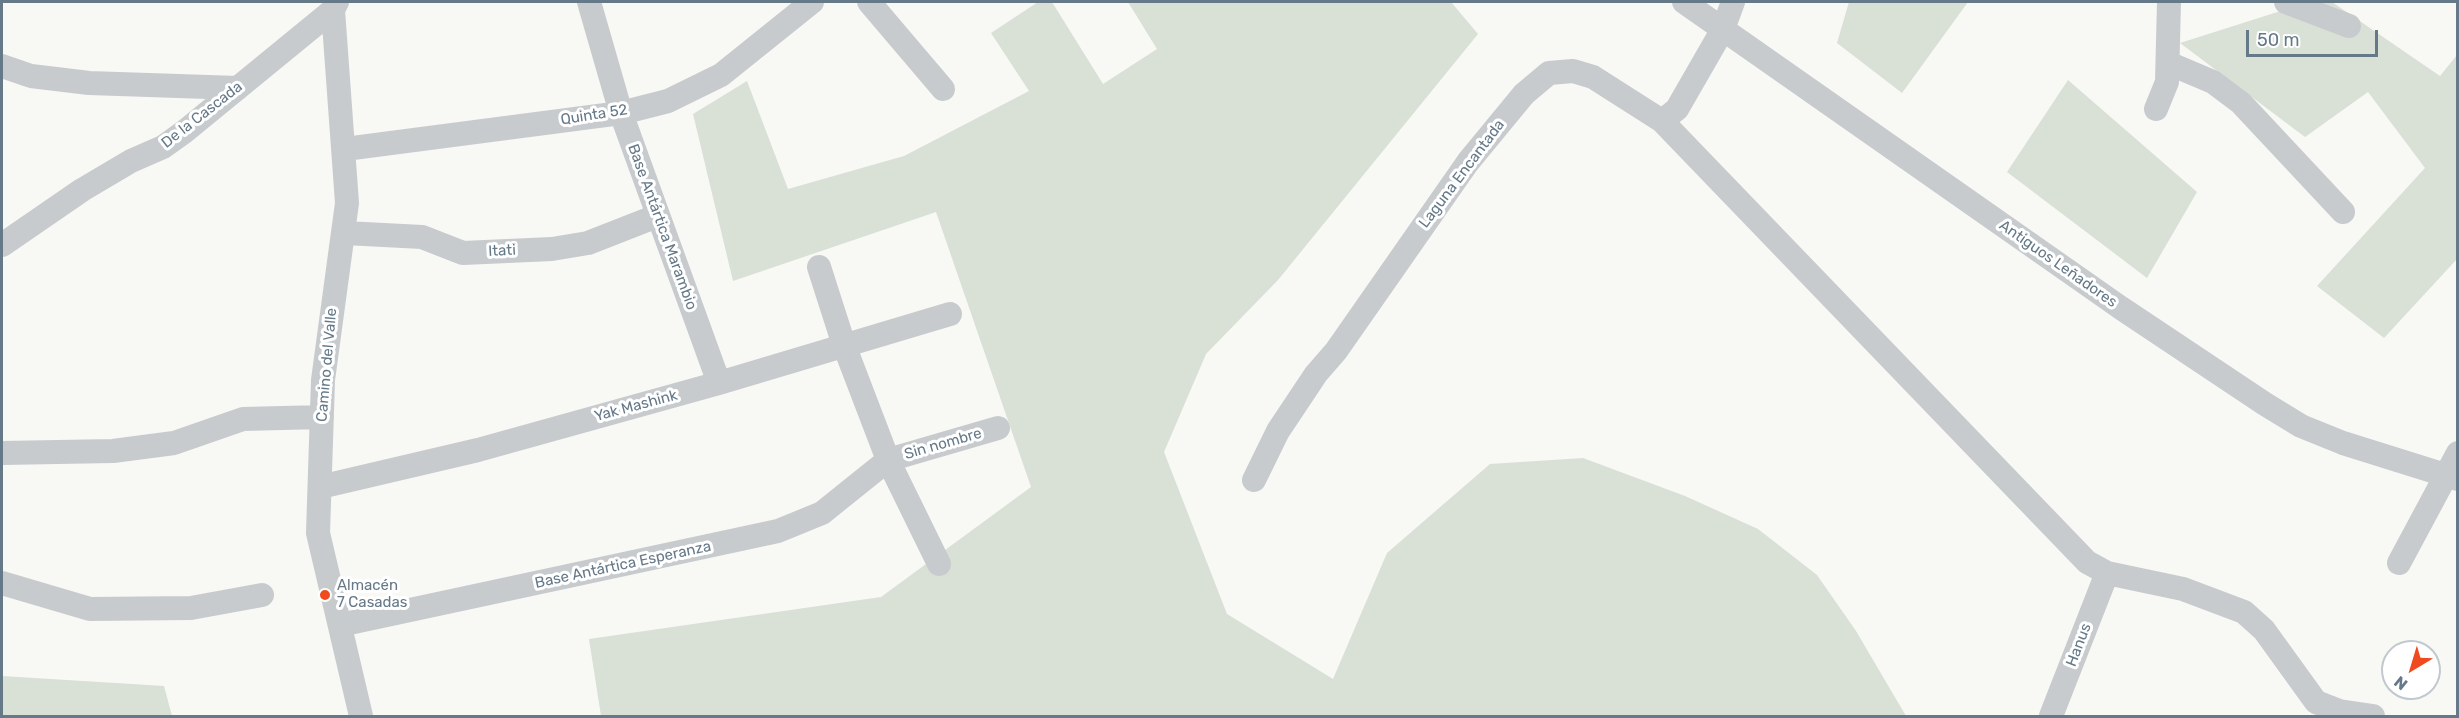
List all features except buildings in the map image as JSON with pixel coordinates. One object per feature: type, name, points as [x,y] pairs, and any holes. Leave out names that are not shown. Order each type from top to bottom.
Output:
[{"type":"street","name":"Base Antártica Marambio","points":[[589,2],[621,112],[719,383]]},
{"type":"street","name":"Quinta 52","points":[[345,149],[621,112],[668,101],[721,75],[812,2]]},
{"type":"street","points":[[869,2],[943,89]]},
{"type":"street","name":"Antiguos Leñadores","points":[[1684,2],[2111,301],[2265,404],[2301,426],[2452,478]]},
{"type":"street","points":[[1662,121],[1677,109],[1723,28],[1733,2]]},
{"type":"street","points":[[2156,109],[2167,82],[2169,2]]},
{"type":"street","points":[[2286,2],[2349,26]]},
{"type":"street","name":"De la Cascada","points":[[2,245],[82,190],[131,160],[163,147],[238,88],[335,6]]},
{"type":"street","name":"Camino del Valle","points":[[335,6],[335,61],[345,149],[347,203],[345,233],[329,325],[322,417],[318,532],[361,717]]},
{"type":"street","points":[[2168,63],[2214,82],[2241,103],[2343,212]]},
{"type":"street","points":[[2,66],[31,76],[89,83],[238,88]]},
{"type":"street","name":"Laguna Encantada","points":[[1254,480],[1278,431],[1316,374],[1336,351],[1468,162],[1524,94],[1549,73],[1574,71],[1593,77],[1662,121],[2087,562],[2107,573]]},
{"type":"street","name":"Itati","points":[[345,233],[422,237],[463,253],[552,249],[588,243],[657,216]]},
{"type":"street","points":[[819,267],[844,345],[888,460],[939,564]]},
{"type":"street","name":"Yak Mashink","points":[[320,487],[478,450],[719,383],[950,314]]},
{"type":"street","points":[[2,453],[113,451],[174,443],[243,419],[322,417]]},
{"type":"street","name":"Sin nombre","points":[[888,460],[998,428]]},
{"type":"street","points":[[2399,563],[2452,478],[2457,453]]},
{"type":"street","name":"Base Antártica Esperanza","points":[[340,625],[778,531],[822,513],[888,460]]},
{"type":"street","points":[[2107,573],[2183,589],[2244,612],[2264,630],[2316,702],[2339,711],[2373,717]]},
{"type":"street","name":"Hanus","points":[[2051,717],[2107,573]]},
{"type":"street","points":[[2,583],[90,609],[191,608],[262,594]]},
{"type":"shaded area","points":[[1038,2],[1052,2],[1103,84],[1157,49],[1128,2],[1451,2],[1478,34],[1278,280],[1206,354],[1164,452],[1227,614],[1333,679],[1387,553],[1490,464],[1583,458],[1685,496],[1758,529],[1817,575],[1856,631],[1906,716],[601,716],[589,639],[881,597],[1031,487],[936,212],[733,281],[693,114],[747,81],[788,189],[904,156],[1029,91],[991,33]]},
{"type":"shaded area","points":[[1849,2],[1968,2],[1902,93],[1837,43]]},
{"type":"shaded area","points":[[2309,2],[2332,2],[2440,76],[2457,55],[2457,259],[2384,338],[2317,286],[2425,168],[2368,92],[2305,137],[2180,43]]},
{"type":"shaded area","points":[[2068,80],[2197,192],[2147,278],[2007,172]]},
{"type":"shaded area","points":[[2,676],[164,686],[172,716],[2,716]]},
{"type":"place","name":"Almacén 7 Casadas","points":[[325,595]]}]
